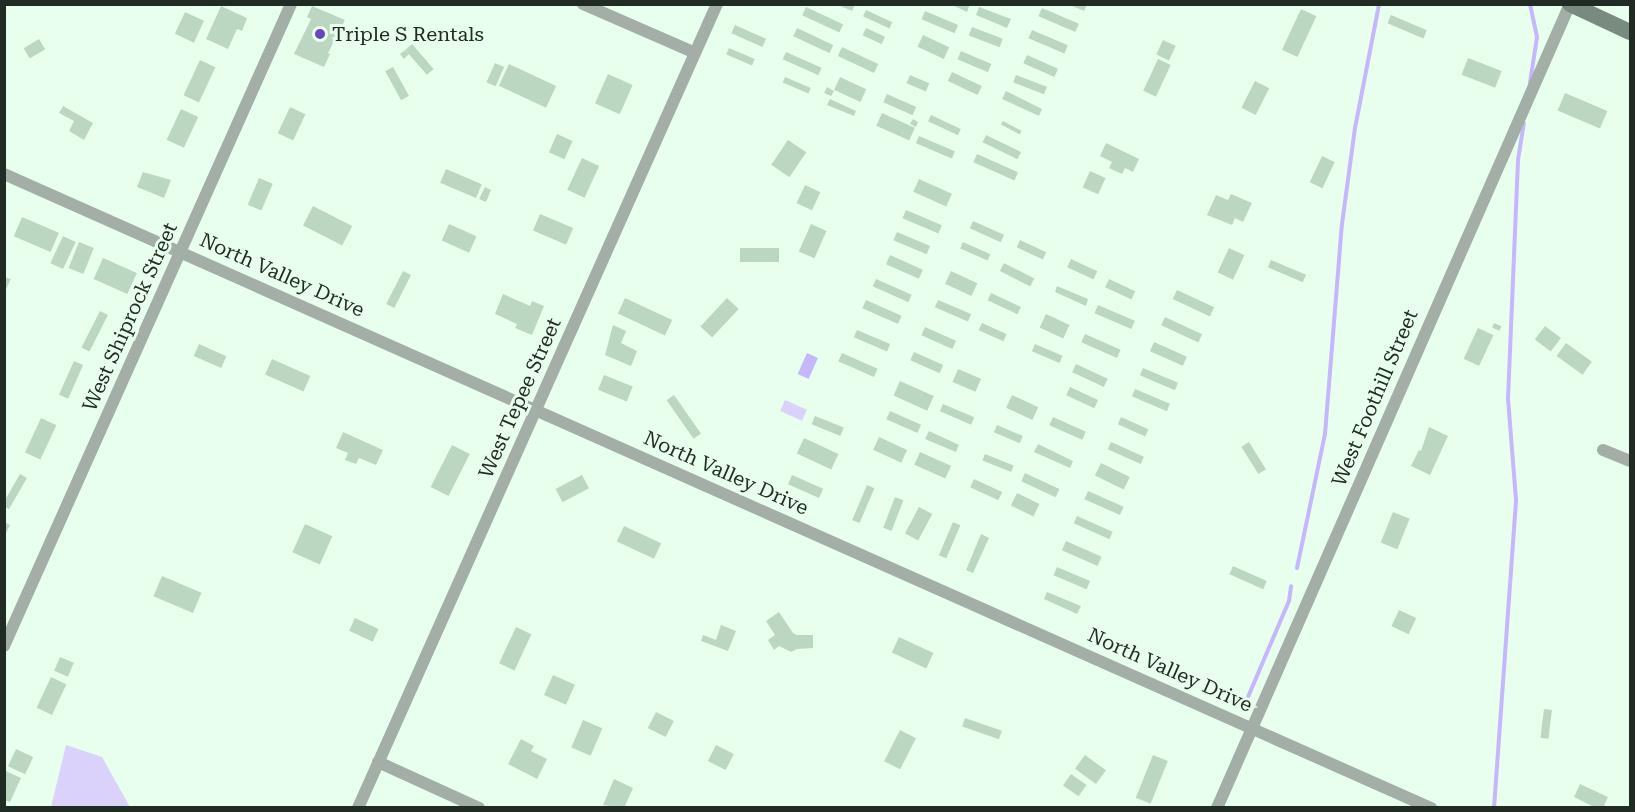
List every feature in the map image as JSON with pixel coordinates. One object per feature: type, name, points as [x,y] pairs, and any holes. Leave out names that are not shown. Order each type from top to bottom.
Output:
[{"type":"street","name":"West Shiprock Street","points":[[4,646],[291,4]]},
{"type":"street","points":[[583,4],[695,53]]},
{"type":"street","name":"West Tepee Street","points":[[358,807],[717,4]]},
{"type":"street","points":[[1570,5],[1630,32]]},
{"type":"street","name":"West Foothill Street","points":[[1217,807],[1570,5]]},
{"type":"street","name":"North Valley Drive","points":[[5,175],[1431,807]]},
{"type":"street","points":[[1603,450],[1630,461]]},
{"type":"street","points":[[378,762],[479,807]]},
{"type":"shaded area","points":[[807,353],[818,358],[809,379],[798,374]]},
{"type":"shaded area","points":[[785,400],[807,410],[802,421],[780,411]]},
{"type":"shaded area","points":[[66,745],[102,757],[130,807],[51,807]]},
{"type":"building","points":[[836,4],[855,4],[852,11]]},
{"type":"building","points":[[950,4],[970,4],[967,12]]},
{"type":"building","points":[[1068,4],[1087,4],[1084,11]]},
{"type":"building","points":[[221,6],[247,18],[242,31],[237,29],[228,49],[206,39]]},
{"type":"building","name":"Triple S Rentals","points":[[312,6],[345,20],[328,53],[330,54],[324,67],[294,54],[311,19],[307,17]]},
{"type":"building","points":[[806,7],[843,24],[839,32],[802,15]]},
{"type":"building","points":[[979,7],[1011,19],[1007,28],[976,15]]},
{"type":"building","points":[[1042,8],[1079,24],[1075,32],[1038,16]]},
{"type":"building","points":[[1301,9],[1316,16],[1297,57],[1282,50]]},
{"type":"building","points":[[866,10],[892,22],[889,29],[863,16]]},
{"type":"building","points":[[925,11],[958,25],[955,33],[921,19]]},
{"type":"building","points":[[185,12],[204,21],[194,43],[175,34]]},
{"type":"building","points":[[1391,15],[1427,30],[1423,39],[1387,23]]},
{"type":"building","points":[[735,25],[766,39],[762,47],[731,33]]},
{"type":"building","points":[[972,27],[1003,39],[1000,47],[969,35]]},
{"type":"building","points":[[797,28],[833,45],[829,53],[793,36]]},
{"type":"building","points":[[866,28],[885,37],[882,44],[863,35]]},
{"type":"building","points":[[1032,30],[1068,45],[1064,54],[1028,38]]},
{"type":"building","points":[[923,35],[949,47],[944,59],[918,47]]},
{"type":"building","points":[[39,39],[45,49],[30,59],[24,48]]},
{"type":"building","points":[[1163,40],[1176,46],[1169,60],[1156,55]]},
{"type":"building","points":[[412,44],[434,69],[427,75],[405,50]]},
{"type":"building","points":[[842,47],[878,64],[874,73],[838,56]]},
{"type":"building","points":[[729,48],[755,59],[752,65],[726,54]]},
{"type":"building","points":[[405,50],[409,54],[404,59],[400,54]]},
{"type":"building","points":[[961,51],[991,64],[988,72],[957,59]]},
{"type":"building","points":[[786,52],[822,68],[818,75],[783,59]]},
{"type":"building","points":[[1027,55],[1058,69],[1054,77],[1023,63]]},
{"type":"building","points":[[1468,58],[1502,71],[1495,88],[1462,75]]},
{"type":"building","points":[[1158,59],[1171,65],[1156,97],[1143,91]]},
{"type":"building","points":[[200,60],[215,67],[199,103],[184,95]]},
{"type":"building","points":[[495,63],[504,67],[496,86],[486,82]]},
{"type":"building","points":[[509,64],[556,86],[546,108],[499,86]]},
{"type":"building","points":[[393,67],[409,96],[401,100],[385,71]]},
{"type":"building","points":[[952,72],[982,86],[978,95],[948,81]]},
{"type":"building","points":[[608,74],[633,85],[620,114],[595,103]]},
{"type":"building","points":[[910,75],[929,83],[926,91],[906,83]]},
{"type":"building","points":[[1016,75],[1047,87],[1044,94],[1013,82]]},
{"type":"building","points":[[785,77],[811,88],[808,93],[783,83]]},
{"type":"building","points":[[840,77],[866,89],[860,102],[834,90]]},
{"type":"building","points":[[1255,81],[1269,88],[1256,115],[1241,108]]},
{"type":"building","points":[[827,87],[834,91],[831,96],[824,93]]},
{"type":"building","points":[[1006,91],[1042,109],[1039,116],[1002,99]]},
{"type":"building","points":[[1565,93],[1607,111],[1600,128],[1558,110]]},
{"type":"building","points":[[887,94],[916,107],[913,115],[883,102]]},
{"type":"building","points":[[830,99],[856,111],[854,116],[827,105]]},
{"type":"building","points":[[63,106],[93,123],[84,140],[69,131],[74,121],[59,113]]},
{"type":"building","points":[[290,107],[305,114],[293,140],[278,133]]},
{"type":"building","points":[[181,109],[198,117],[184,148],[167,140]]},
{"type":"building","points":[[882,113],[915,128],[909,140],[876,126]]},
{"type":"building","points":[[931,115],[961,129],[958,135],[928,121]]},
{"type":"building","points":[[913,119],[918,122],[916,127],[910,124]]},
{"type":"building","points":[[1003,121],[1022,131],[1020,134],[1001,125]]},
{"type":"building","points":[[557,134],[573,141],[564,159],[549,152]]},
{"type":"building","points":[[986,135],[1021,152],[1018,159],[982,142]]},
{"type":"building","points":[[919,136],[955,151],[952,159],[916,143]]},
{"type":"building","points":[[788,140],[806,152],[789,177],[771,165]]},
{"type":"building","points":[[1106,143],[1139,159],[1133,172],[1125,168],[1122,174],[1109,168],[1112,162],[1100,156]]},
{"type":"building","points":[[977,154],[1018,172],[1014,181],[973,162]]},
{"type":"building","points":[[1322,156],[1335,162],[1322,188],[1310,182]]},
{"type":"building","points":[[582,158],[599,166],[584,198],[567,190]]},
{"type":"building","points":[[446,169],[482,184],[476,198],[440,183]]},
{"type":"building","points":[[1090,171],[1106,178],[1098,194],[1083,187]]},
{"type":"building","points":[[143,172],[171,180],[164,198],[137,187]]},
{"type":"building","points":[[259,178],[273,184],[261,211],[248,205]]},
{"type":"building","points":[[919,179],[952,194],[946,206],[913,192]]},
{"type":"building","points":[[805,185],[820,192],[812,210],[797,203]]},
{"type":"building","points":[[485,187],[491,190],[486,202],[479,199]]},
{"type":"building","points":[[1231,194],[1252,203],[1243,222],[1235,218],[1232,225],[1207,215],[1216,195],[1228,200]]},
{"type":"building","points":[[313,206],[352,226],[342,246],[303,226]]},
{"type":"building","points":[[906,210],[942,225],[938,234],[902,218]]},
{"type":"building","points":[[540,214],[573,228],[566,245],[533,231]]},
{"type":"building","points":[[22,217],[59,233],[51,252],[14,236]]},
{"type":"building","points":[[973,221],[1004,235],[1001,242],[970,228]]},
{"type":"building","points":[[449,224],[476,236],[469,253],[442,240]]},
{"type":"building","points":[[811,224],[827,231],[814,258],[799,251]]},
{"type":"building","points":[[897,232],[930,246],[927,254],[893,240]]},
{"type":"building","points":[[63,236],[76,242],[63,269],[50,263]]},
{"type":"building","points":[[1020,240],[1046,252],[1043,260],[1017,247]]},
{"type":"building","points":[[79,242],[94,248],[83,274],[69,268]]},
{"type":"building","points":[[963,242],[990,254],[988,261],[960,248]]},
{"type":"building","points":[[740,248],[779,248],[779,262],[740,262]]},
{"type":"building","points":[[1229,248],[1244,255],[1233,280],[1218,272]]},
{"type":"building","points":[[890,255],[923,270],[919,279],[886,264]]},
{"type":"building","points":[[103,258],[137,273],[127,294],[94,279]]},
{"type":"building","points":[[1071,259],[1097,271],[1093,279],[1067,267]]},
{"type":"building","points":[[1271,260],[1306,275],[1303,282],[1268,267]]},
{"type":"building","points":[[1004,263],[1034,278],[1030,286],[1000,271]]},
{"type":"building","points":[[403,271],[411,275],[394,308],[386,304]]},
{"type":"building","points":[[951,271],[977,283],[971,296],[945,284]]},
{"type":"building","points":[[4,277],[11,279],[4,293]]},
{"type":"building","points":[[876,279],[912,295],[908,302],[873,286]]},
{"type":"building","points":[[1109,279],[1135,291],[1131,299],[1105,287]]},
{"type":"building","points":[[1057,286],[1088,299],[1086,306],[1055,292]]},
{"type":"building","points":[[1177,290],[1214,307],[1210,316],[1173,299]]},
{"type":"building","points":[[991,293],[1021,307],[1018,314],[988,300]]},
{"type":"building","points":[[503,294],[530,306],[532,301],[544,306],[532,335],[515,328],[517,324],[495,314]]},
{"type":"building","points":[[625,298],[672,320],[665,335],[618,313]]},
{"type":"building","points":[[727,298],[739,309],[712,337],[700,327]]},
{"type":"building","points":[[866,300],[902,316],[898,324],[862,308]]},
{"type":"building","points":[[938,300],[971,314],[968,321],[935,307]]},
{"type":"building","points":[[1098,305],[1135,321],[1131,329],[1094,313]]},
{"type":"building","points":[[100,311],[108,315],[89,352],[81,348]]},
{"type":"building","points":[[1046,314],[1070,325],[1063,339],[1040,328]]},
{"type":"building","points":[[1165,317],[1202,334],[1198,342],[1161,325]]},
{"type":"building","points":[[982,323],[1007,334],[1003,341],[979,330]]},
{"type":"building","points":[[1494,323],[1501,326],[1499,331],[1492,328]]},
{"type":"building","points":[[613,325],[626,331],[621,343],[637,351],[631,366],[605,355]]},
{"type":"building","points":[[1545,326],[1561,338],[1551,352],[1535,340]]},
{"type":"building","points":[[925,327],[956,341],[952,349],[921,335]]},
{"type":"building","points":[[1478,328],[1493,335],[1479,366],[1464,359]]},
{"type":"building","points":[[857,330],[890,344],[887,351],[854,337]]},
{"type":"building","points":[[1085,334],[1121,350],[1117,358],[1081,342]]},
{"type":"building","points":[[1154,342],[1187,357],[1183,366],[1150,351]]},
{"type":"building","points":[[1566,343],[1592,362],[1582,375],[1557,356]]},
{"type":"building","points":[[199,344],[226,356],[221,368],[194,356]]},
{"type":"building","points":[[1035,344],[1063,356],[1059,363],[1032,351]]},
{"type":"building","points":[[914,352],[943,365],[940,373],[910,360]]},
{"type":"building","points":[[842,353],[878,369],[874,377],[838,361]]},
{"type":"building","points":[[272,359],[310,376],[303,392],[265,375]]},
{"type":"building","points":[[74,361],[83,365],[68,399],[59,395]]},
{"type":"building","points":[[1076,364],[1108,379],[1104,387],[1072,372]]},
{"type":"building","points":[[1143,368],[1178,383],[1175,390],[1140,375]]},
{"type":"building","points":[[958,369],[981,379],[976,392],[953,382]]},
{"type":"building","points":[[604,375],[633,387],[627,401],[598,390]]},
{"type":"building","points":[[900,381],[934,396],[927,411],[893,396]]},
{"type":"building","points":[[1070,387],[1098,400],[1094,408],[1066,395]]},
{"type":"building","points":[[1135,389],[1170,404],[1167,411],[1132,396]]},
{"type":"building","points":[[674,395],[701,434],[694,439],[667,400]]},
{"type":"building","points":[[1012,395],[1038,407],[1032,420],[1006,408]]},
{"type":"building","points":[[943,404],[974,417],[971,425],[940,411]]},
{"type":"building","points":[[890,411],[921,425],[917,433],[886,419]]},
{"type":"building","points":[[815,416],[844,428],[840,436],[812,424]]},
{"type":"building","points":[[1053,417],[1086,432],[1082,440],[1049,425]]},
{"type":"building","points":[[1121,417],[1148,429],[1145,437],[1118,424]]},
{"type":"building","points":[[41,418],[56,425],[40,460],[25,452]]},
{"type":"building","points":[[997,425],[1023,436],[1020,443],[994,432]]},
{"type":"building","points":[[1429,427],[1448,436],[1430,475],[1411,466],[1419,450],[1421,451]]},
{"type":"building","points":[[929,431],[959,445],[956,452],[925,439]]},
{"type":"building","points":[[343,432],[383,450],[376,465],[359,458],[356,464],[345,460],[348,453],[336,448]]},
{"type":"building","points":[[879,437],[907,450],[901,463],[873,450]]},
{"type":"building","points":[[804,438],[838,454],[831,469],[797,453]]},
{"type":"building","points":[[1111,442],[1144,457],[1141,464],[1108,449]]},
{"type":"building","points":[[1249,442],[1266,469],[1258,474],[1241,447]]},
{"type":"building","points":[[1038,444],[1073,461],[1070,468],[1034,452]]},
{"type":"building","points":[[452,445],[470,454],[448,496],[431,487]]},
{"type":"building","points":[[920,452],[951,466],[945,479],[914,465]]},
{"type":"building","points":[[985,454],[1014,466],[1011,472],[982,460]]},
{"type":"building","points":[[1101,463],[1130,477],[1124,490],[1095,476]]},
{"type":"building","points":[[1025,473],[1059,489],[1056,497],[1021,481]]},
{"type":"building","points":[[20,474],[27,478],[9,509],[4,506],[4,502]]},
{"type":"building","points":[[582,475],[589,488],[563,502],[556,489]]},
{"type":"building","points":[[792,475],[823,489],[819,498],[788,484]]},
{"type":"building","points":[[974,479],[1002,492],[998,500],[970,487]]},
{"type":"building","points":[[867,485],[874,488],[860,523],[852,520]]},
{"type":"building","points":[[1088,491],[1124,507],[1120,515],[1084,499]]},
{"type":"building","points":[[1017,493],[1039,504],[1033,517],[1011,506]]},
{"type":"building","points":[[895,497],[903,500],[892,531],[883,528]]},
{"type":"building","points":[[919,507],[932,514],[918,541],[905,533]]},
{"type":"building","points":[[1393,512],[1410,519],[1397,549],[1381,543]]},
{"type":"building","points":[[1077,516],[1113,532],[1109,539],[1074,523]]},
{"type":"building","points":[[4,522],[10,525],[4,537]]},
{"type":"building","points":[[953,522],[960,525],[946,558],[939,555]]},
{"type":"building","points":[[305,524],[332,536],[320,565],[292,552]]},
{"type":"building","points":[[624,526],[661,543],[654,559],[617,541]]},
{"type":"building","points":[[981,534],[989,538],[973,573],[966,570]]},
{"type":"building","points":[[1066,541],[1102,557],[1098,566],[1062,550]]},
{"type":"building","points":[[1233,566],[1267,581],[1263,589],[1229,574]]},
{"type":"building","points":[[1057,567],[1090,581],[1087,589],[1053,575]]},
{"type":"building","points":[[162,576],[202,593],[193,613],[153,596]]},
{"type":"building","points":[[1047,592],[1081,606],[1077,614],[1044,599]]},
{"type":"building","points":[[1399,610],[1416,618],[1409,634],[1391,626]]},
{"type":"building","points":[[779,612],[793,633],[813,635],[813,648],[797,649],[791,652],[779,646],[774,650],[768,640],[775,635],[766,621]]},
{"type":"building","points":[[355,618],[379,629],[373,642],[349,631]]},
{"type":"building","points":[[721,625],[736,631],[728,651],[701,641],[703,635],[716,640]]},
{"type":"building","points":[[516,627],[531,634],[515,670],[499,663]]},
{"type":"building","points":[[899,637],[933,653],[926,668],[892,652]]},
{"type":"building","points":[[60,657],[74,663],[68,677],[54,671]]},
{"type":"building","points":[[553,675],[575,685],[566,705],[544,695]]},
{"type":"building","points":[[51,677],[66,684],[52,715],[37,708]]},
{"type":"building","points":[[1544,709],[1552,710],[1548,739],[1540,738]]},
{"type":"building","points":[[656,712],[674,721],[666,737],[648,728]]},
{"type":"building","points":[[965,718],[1002,731],[999,739],[962,727]]},
{"type":"building","points":[[583,720],[602,728],[591,756],[571,748]]},
{"type":"building","points":[[900,730],[916,738],[900,769],[884,761]]},
{"type":"building","points":[[521,739],[534,746],[531,751],[547,759],[537,779],[508,764]]},
{"type":"building","points":[[716,745],[734,754],[726,770],[708,761]]},
{"type":"building","points":[[16,749],[33,757],[25,774],[8,766]]},
{"type":"building","points":[[1085,755],[1106,770],[1096,784],[1075,769]]},
{"type":"building","points":[[1153,755],[1168,761],[1151,804],[1136,798]]},
{"type":"building","points":[[6,771],[21,778],[10,802],[4,800]]},
{"type":"building","points":[[1071,774],[1087,785],[1079,796],[1063,785]]},
{"type":"building","points":[[614,779],[633,788],[624,808],[603,805]]},
{"type":"building","points":[[1580,784],[1608,797],[1603,808],[1596,808],[1574,797]]},
{"type":"waterway","points":[[1297,568],[1325,434],[1342,224],[1355,128],[1379,4]]},
{"type":"waterway","points":[[1530,4],[1537,37],[1530,83]]},
{"type":"waterway","points":[[1494,808],[1516,500],[1508,399],[1518,160],[1524,123]]},
{"type":"waterway","points":[[1245,704],[1289,601],[1291,586]]},
{"type":"place","name":"Triple S Rentals","points":[[320,34]]}]
